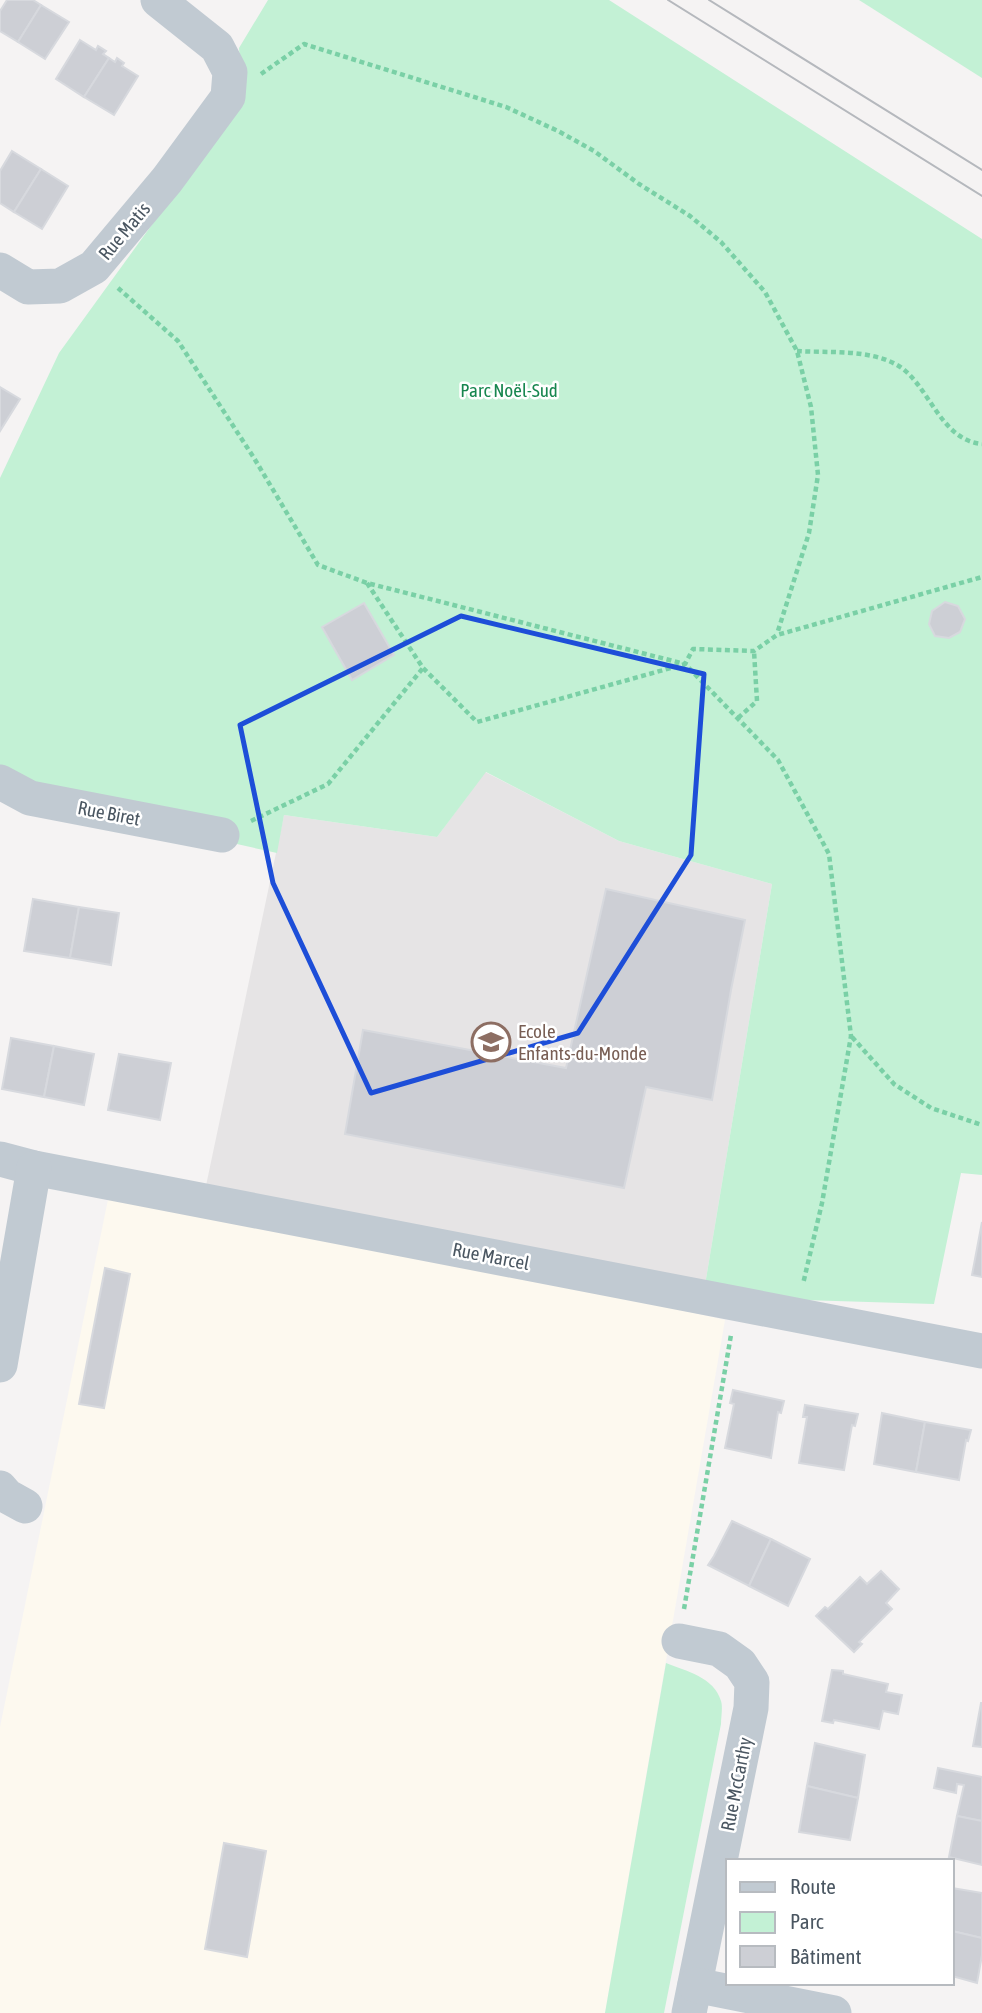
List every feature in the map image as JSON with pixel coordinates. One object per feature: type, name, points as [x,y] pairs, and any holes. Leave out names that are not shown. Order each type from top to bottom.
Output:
[{"type":"street","points":[[158,0],[217,47],[230,72],[228,97]]},
{"type":"street","name":"Rue Matis","points":[[0,270],[28,286],[60,286],[94,267],[167,180],[228,97]]},
{"type":"street","name":"Rue Biret","points":[[0,782],[30,798],[222,835]]},
{"type":"street","name":"Rue Marcel","points":[[0,1159],[34,1168],[982,1351]]},
{"type":"street","points":[[0,1365],[34,1168]]},
{"type":"street","name":"Rue McCarthy","points":[[679,1641],[719,1649],[740,1664],[752,1682],[751,1708],[692,1999]]},
{"type":"street","points":[[692,1999],[834,2013]]},
{"type":"path","points":[[228,97],[304,44],[506,107],[558,131],[594,151],[690,216],[721,242],[765,292],[797,351],[811,407],[818,475],[809,533],[777,635]]},
{"type":"path","points":[[94,267],[178,341],[254,458],[318,565],[367,583],[685,664],[778,760],[829,854],[851,1036],[822,1202],[796,1315]]},
{"type":"path","points":[[797,351],[867,355],[896,365],[908,372],[937,414],[955,432],[976,444],[982,444]]},
{"type":"path","points":[[367,583],[423,668],[477,722],[685,664],[693,649],[754,651],[777,635],[982,577]]},
{"type":"path","points":[[738,718],[757,701],[754,651]]},
{"type":"path","points":[[222,835],[328,783],[423,668]]},
{"type":"path","points":[[851,1036],[894,1083],[930,1108],[982,1125]]},
{"type":"path","points":[[679,1641],[736,1304]]},
{"type":"highlighted area","points":[[461,616],[704,674],[691,855],[578,1033],[371,1093],[273,883],[240,725]]},
{"type":"shaded area","name":"Ecole Enfants-du-Monde","points":[[485,772],[619,841],[772,884],[703,1297],[203,1200],[284,815],[437,837]]},
{"type":"shaded area","points":[[112,1180],[725,1320],[605,2013],[0,2013],[0,1727]]},
{"type":"green space","name":"Parc Noël-Sud","points":[[268,0],[609,0],[982,239],[982,1175],[961,1173],[934,1304],[703,1297],[772,884],[619,841],[486,772],[437,837],[284,815],[277,853],[39,800],[0,781],[0,478],[59,353],[243,99],[239,48]]},
{"type":"green space","points":[[859,0],[982,0],[982,78]]},
{"type":"green space","points":[[666,1663],[698,1676],[712,1686],[722,1703],[721,1724],[664,2013],[605,2013]]},
{"type":"building","points":[[7,0],[33,0],[41,5],[18,42],[0,31],[0,11]]},
{"type":"building","points":[[41,5],[69,22],[45,59],[18,42]]},
{"type":"building","points":[[80,40],[96,50],[98,46],[106,51],[103,54],[109,58],[84,97],[56,79]]},
{"type":"building","points":[[109,58],[115,62],[117,58],[124,63],[122,66],[138,76],[114,115],[84,97]]},
{"type":"building","points":[[12,151],[41,169],[14,212],[0,203],[0,171]]},
{"type":"building","points":[[41,169],[68,186],[42,229],[14,212]]},
{"type":"building","points":[[0,387],[20,399],[0,431]]},
{"type":"building","points":[[945,602],[958,606],[965,619],[960,632],[949,638],[935,636],[929,624],[932,611]]},
{"type":"building","points":[[364,603],[394,655],[352,680],[322,627]]},
{"type":"building","points":[[606,889],[745,920],[712,1100],[646,1087],[624,1188],[345,1134],[363,1030],[566,1068]]},
{"type":"building","points":[[33,899],[79,907],[70,958],[24,951]]},
{"type":"building","points":[[79,907],[119,913],[111,965],[70,958]]},
{"type":"building","points":[[11,1038],[54,1046],[44,1097],[2,1089]]},
{"type":"building","points":[[54,1046],[94,1054],[84,1105],[44,1097]]},
{"type":"building","points":[[119,1054],[171,1063],[160,1120],[108,1110]]},
{"type":"building","points":[[982,1222],[982,1277],[972,1275]]},
{"type":"building","points":[[105,1268],[130,1274],[104,1408],[79,1404]]},
{"type":"building","points":[[733,1390],[784,1401],[781,1413],[778,1412],[771,1458],[725,1448],[734,1404],[730,1403]]},
{"type":"building","points":[[805,1405],[858,1414],[855,1426],[852,1425],[844,1470],[799,1463],[807,1417],[803,1417]]},
{"type":"building","points":[[882,1413],[925,1422],[916,1472],[874,1464]]},
{"type":"building","points":[[925,1422],[971,1430],[968,1441],[966,1440],[959,1480],[916,1472]]},
{"type":"building","points":[[732,1521],[771,1539],[749,1586],[708,1565]]},
{"type":"building","points":[[771,1539],[810,1559],[788,1606],[749,1586]]},
{"type":"building","points":[[881,1571],[899,1589],[886,1603],[892,1609],[859,1642],[862,1644],[854,1652],[816,1616],[825,1607],[828,1609],[860,1577],[867,1584]]},
{"type":"building","points":[[832,1670],[888,1684],[886,1692],[902,1695],[898,1714],[883,1711],[879,1729],[834,1720],[833,1723],[822,1721]]},
{"type":"building","points":[[982,1703],[982,1747],[973,1746]]},
{"type":"building","points":[[815,1743],[865,1755],[858,1798],[807,1786]]},
{"type":"building","points":[[938,1768],[982,1777],[982,1821],[957,1816],[964,1785],[957,1784],[956,1793],[934,1788]]},
{"type":"building","points":[[807,1786],[858,1798],[850,1840],[799,1832]]},
{"type":"building","points":[[957,1816],[982,1821],[982,1865],[949,1857]]},
{"type":"building","points":[[224,1843],[266,1851],[247,1957],[205,1949]]},
{"type":"building","points":[[954,1888],[982,1893],[982,1938],[954,1931]]},
{"type":"building","points":[[954,1931],[982,1938],[977,1983],[954,1977]]},
{"type":"tram line","points":[[668,0],[982,196]]},
{"type":"tram line","points":[[709,0],[982,170]]},
{"type":"place","name":"Ecole Enfants-du-Monde","points":[[491,1042]]}]
